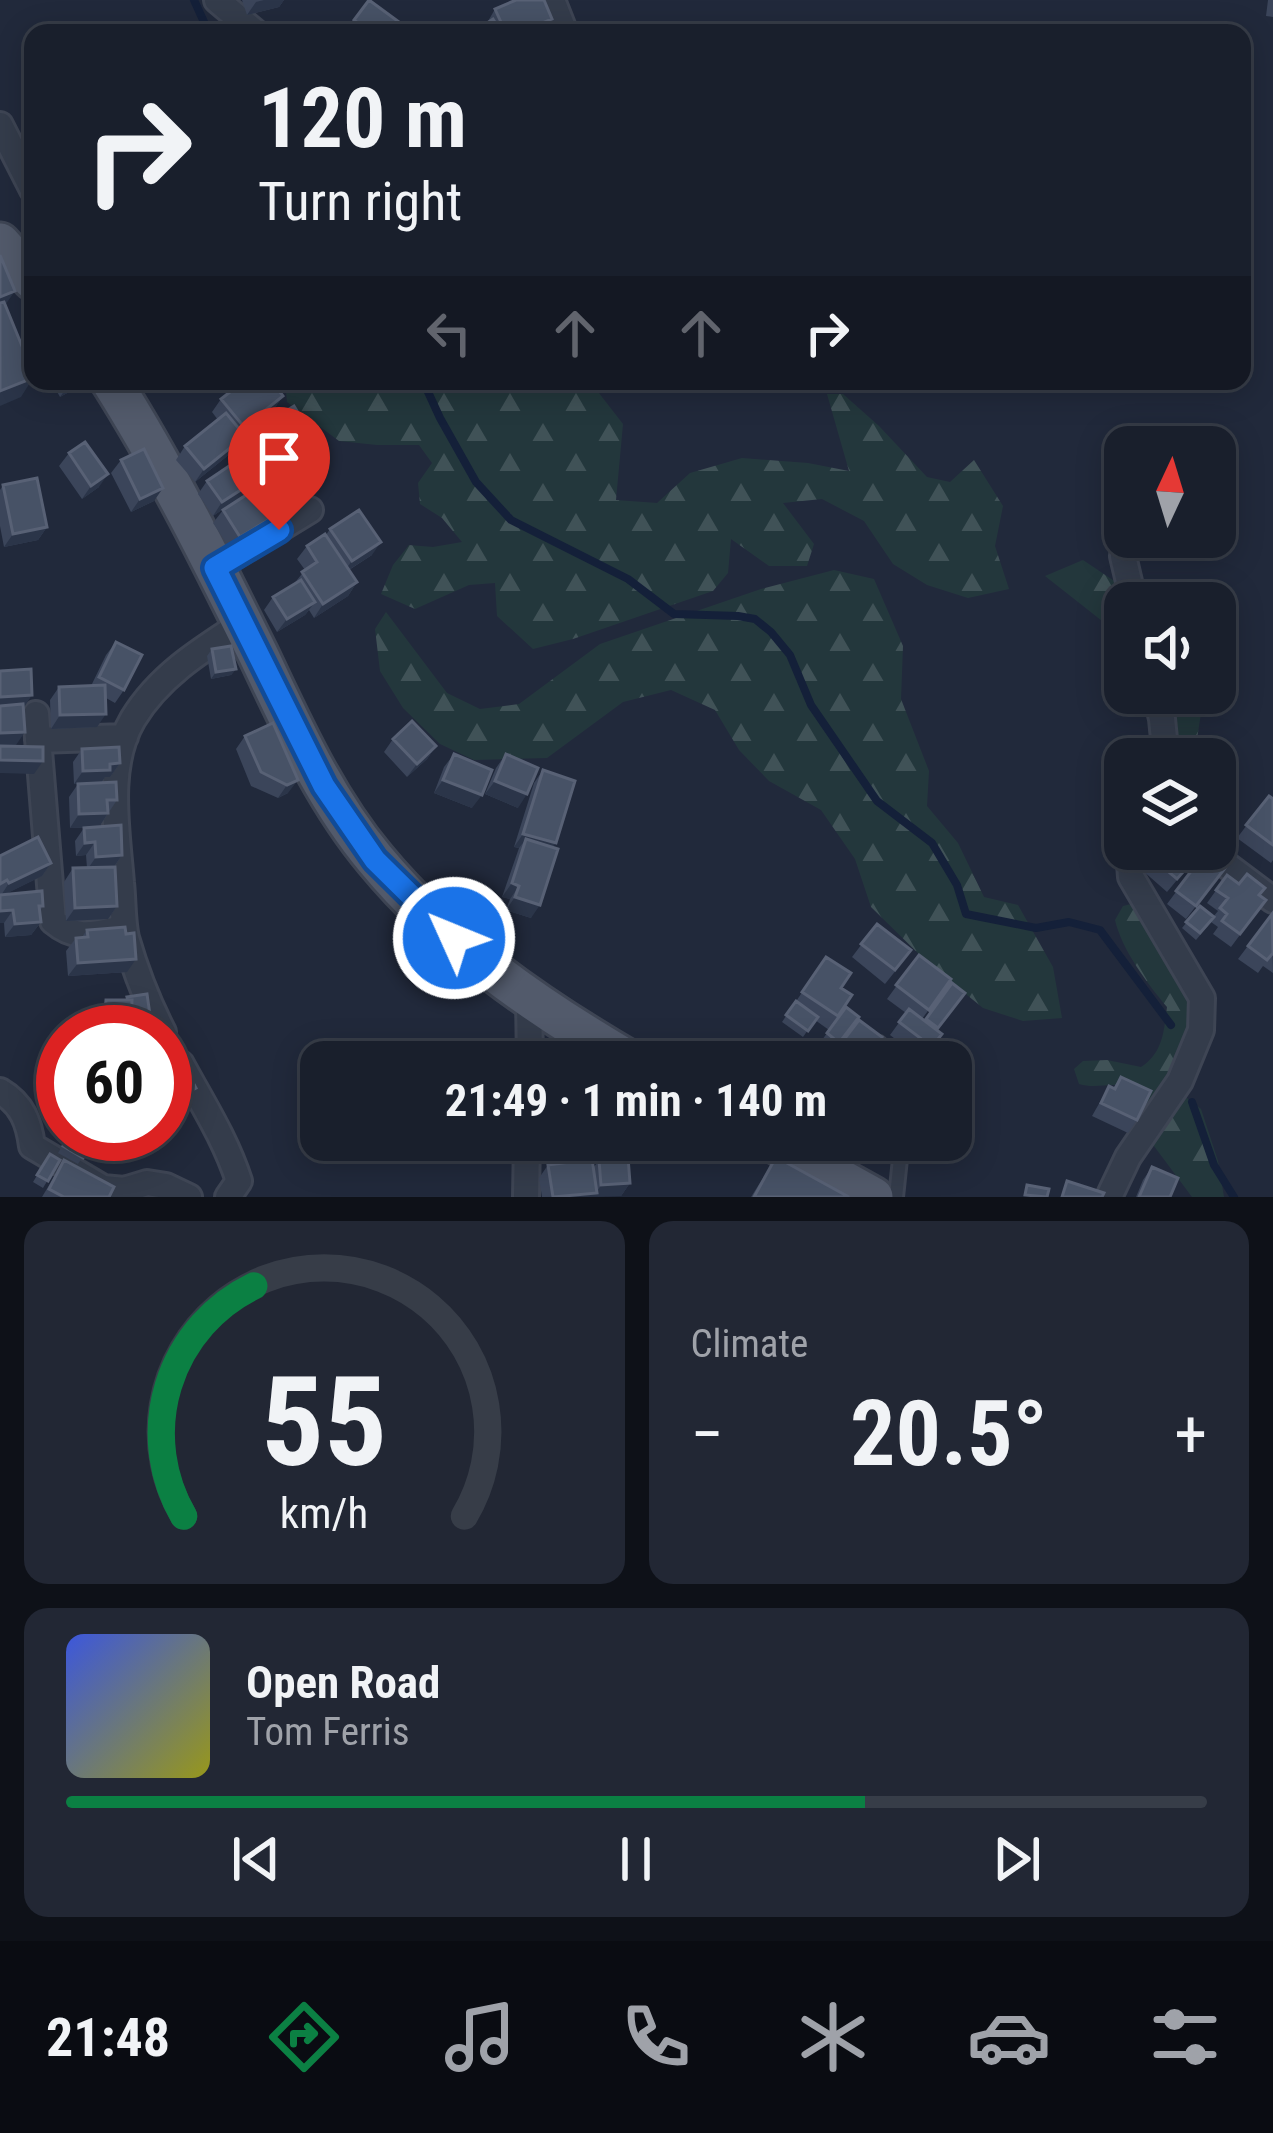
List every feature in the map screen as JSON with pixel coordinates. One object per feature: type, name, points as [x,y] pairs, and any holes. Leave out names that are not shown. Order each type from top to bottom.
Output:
[{"type":"main road","points":[[0,243],[24,270]]},
{"type":"main road","points":[[116,390],[215,568],[303,748],[362,842],[454,938],[529,998],[595,1041]]},
{"type":"main road","points":[[808,1161],[873,1197]]},
{"type":"street","points":[[218,0],[246,24]]},
{"type":"street","points":[[0,125],[24,172]]},
{"type":"street","points":[[215,568],[310,510]]},
{"type":"street","points":[[151,1005],[125,928],[116,815],[120,757],[132,721],[161,683],[242,622]]},
{"type":"street","points":[[125,737],[37,727],[53,921],[66,932],[88,936],[125,928]]},
{"type":"street","points":[[1109,1197],[1128,1157],[1180,1081],[1201,1030],[1202,998],[1130,870]]},
{"type":"street","points":[[1233,870],[1273,900]]},
{"type":"street","points":[[529,998],[530,1041]]},
{"type":"street","points":[[192,1082],[233,1163],[238,1181],[228,1197]]},
{"type":"street","points":[[0,1091],[15,1100],[30,1124],[32,1146],[103,1188],[124,1190],[147,1183],[189,1197]]},
{"type":"street","points":[[526,1197],[527,1161]]},
{"type":"lane","points":[[896,1197],[900,1161]]},
{"type":"green space","points":[[286,390],[597,390],[623,424],[616,500],[657,503],[690,473],[742,458],[849,471],[827,394],[843,394],[927,477],[950,482],[974,460],[1003,506],[995,546],[1009,589],[968,598],[927,585],[893,564],[864,521],[822,499],[783,503],[814,544],[807,566],[769,566],[731,539],[728,573],[713,591],[533,649],[497,616],[495,583],[469,585],[415,609],[381,594],[393,565],[409,545],[462,542],[442,518],[420,504],[418,483],[432,463],[419,445],[339,441],[287,402]]},
{"type":"green space","points":[[1083,560],[1116,582],[1104,582],[1104,622],[1045,576]]},
{"type":"green space","points":[[834,570],[874,579],[903,646],[901,699],[929,771],[927,806],[958,843],[984,897],[1018,905],[1053,967],[1062,1018],[1023,1021],[983,1008],[930,965],[871,907],[855,859],[821,810],[769,781],[739,750],[715,710],[671,690],[623,702],[547,758],[474,760],[440,744],[403,708],[380,671],[375,629],[386,612],[447,693],[480,709],[519,704],[600,644],[761,589]]},
{"type":"green space","points":[[1171,714],[1201,714],[1197,738],[1173,738]]},
{"type":"green space","points":[[1136,903],[1194,1002],[1183,1095],[1201,1109],[1224,1197],[1192,1197],[1151,1142],[1134,1089],[1079,1084],[1074,1069],[1083,1061],[1107,1060],[1141,1067],[1161,1041],[1167,1007],[1129,954],[1115,920],[1123,906]]},
{"type":"building","points":[[369,0],[402,24],[359,24],[354,20]]},
{"type":"building","points":[[516,0],[544,0],[552,19],[540,24],[502,24],[495,9]]},
{"type":"building","points":[[0,255],[15,291],[0,297]]},
{"type":"building","points":[[4,302],[24,351],[24,382],[0,391],[0,303]]},
{"type":"building","points":[[232,390],[279,390],[283,396],[244,427],[221,399]]},
{"type":"building","points":[[294,406],[313,437],[283,456],[263,425]]},
{"type":"building","points":[[226,413],[245,436],[204,469],[185,446]]},
{"type":"building","points":[[85,442],[108,474],[91,486],[69,453]]},
{"type":"building","points":[[144,449],[163,488],[140,499],[121,460]]},
{"type":"building","points":[[235,462],[250,484],[222,502],[207,481]]},
{"type":"building","points":[[37,478],[47,527],[13,534],[3,485]]},
{"type":"building","points":[[257,488],[275,516],[240,537],[223,510]]},
{"type":"building","points":[[359,510],[381,542],[352,561],[330,529]]},
{"type":"building","points":[[325,534],[357,582],[323,604],[302,572],[317,562],[307,546]]},
{"type":"building","points":[[301,580],[315,602],[287,619],[273,597]]},
{"type":"building","points":[[116,642],[142,655],[124,690],[99,677]]},
{"type":"building","points":[[231,646],[236,669],[216,672],[212,649]]},
{"type":"building","points":[[31,669],[32,695],[0,697],[0,671]]},
{"type":"building","points":[[105,685],[106,714],[60,715],[59,687]]},
{"type":"building","points":[[23,704],[25,732],[0,733],[0,706]]},
{"type":"building","points":[[412,721],[436,746],[417,764],[393,739]]},
{"type":"building","points":[[273,723],[298,780],[287,785],[261,772],[245,736]]},
{"type":"building","points":[[0,746],[43,747],[43,761],[0,760]]},
{"type":"building","points":[[119,747],[120,763],[110,764],[110,770],[83,771],[82,749]]},
{"type":"building","points":[[454,754],[492,770],[482,795],[443,780]]},
{"type":"building","points":[[506,754],[538,768],[527,794],[495,781]]},
{"type":"building","points":[[543,770],[575,781],[556,843],[523,834]]},
{"type":"building","points":[[116,782],[117,800],[107,800],[108,813],[79,814],[78,784]]},
{"type":"building","points":[[1269,796],[1273,799],[1273,845],[1246,825]]},
{"type":"building","points":[[121,825],[122,855],[96,857],[95,842],[85,843],[84,828]]},
{"type":"building","points":[[38,837],[51,863],[0,884],[0,856]]},
{"type":"building","points":[[526,839],[558,849],[540,905],[515,897],[519,886],[512,883]]},
{"type":"building","points":[[115,867],[117,906],[75,908],[73,868]]},
{"type":"building","points":[[1192,870],[1224,870],[1196,906],[1176,891]]},
{"type":"building","points":[[1247,874],[1265,888],[1259,895],[1266,900],[1240,934],[1222,921],[1227,914],[1220,908],[1228,898],[1216,890],[1227,875],[1239,884]]},
{"type":"building","points":[[42,891],[41,922],[15,924],[13,910],[0,911],[0,895]]},
{"type":"building","points":[[1200,906],[1214,917],[1200,933],[1186,922]]},
{"type":"building","points":[[1272,914],[1273,953],[1267,960],[1248,946]]},
{"type":"building","points":[[877,924],[911,950],[895,970],[861,944]]},
{"type":"building","points":[[125,927],[126,934],[134,933],[136,959],[78,963],[76,938],[88,937],[87,930]]},
{"type":"building","points":[[919,955],[951,979],[929,1010],[896,985]]},
{"type":"building","points":[[826,957],[851,973],[841,988],[852,995],[838,1016],[802,992]]},
{"type":"building","points":[[952,983],[965,993],[938,1028],[926,1019]]},
{"type":"building","points":[[147,994],[149,1005],[132,1005],[127,997]]},
{"type":"building","points":[[106,1000],[132,1000],[132,1005],[106,1005]]},
{"type":"building","points":[[796,1001],[818,1017],[808,1031],[786,1015]]},
{"type":"building","points":[[846,1007],[859,1017],[841,1041],[827,1033]]},
{"type":"building","points":[[909,1009],[942,1034],[937,1041],[924,1041],[899,1022]]},
{"type":"building","points":[[859,1020],[882,1037],[879,1041],[843,1041]]},
{"type":"building","points":[[1121,1077],[1151,1091],[1137,1120],[1101,1103],[1109,1086],[1115,1089]]},
{"type":"building","points":[[46,1161],[59,1161],[48,1181],[37,1175]]},
{"type":"building","points":[[63,1161],[114,1187],[109,1197],[64,1197],[49,1189]]},
{"type":"building","points":[[592,1161],[597,1193],[553,1197],[548,1165]]},
{"type":"building","points":[[599,1161],[628,1161],[630,1183],[601,1185]]},
{"type":"building","points":[[774,1161],[783,1161],[849,1197],[754,1197]]},
{"type":"building","points":[[1152,1167],[1178,1178],[1170,1197],[1139,1197]]},
{"type":"building","points":[[1067,1181],[1104,1193],[1102,1197],[1062,1197]]},
{"type":"building","points":[[1027,1185],[1049,1189],[1047,1197],[1025,1195]]},
{"type":"waterway","points":[[194,0],[205,24]]},
{"type":"waterway","points":[[427,390],[476,482],[511,520],[628,579],[674,614],[755,619],[771,632],[790,655],[811,705],[877,801],[932,843],[957,885],[966,914],[1036,928],[1069,922],[1100,930],[1171,1025]]},
{"type":"waterway","points":[[1192,1102],[1214,1165],[1234,1197]]},
{"type":"route","points":[[279,530],[215,568],[282,706],[348,824],[375,860],[454,938]]}]
